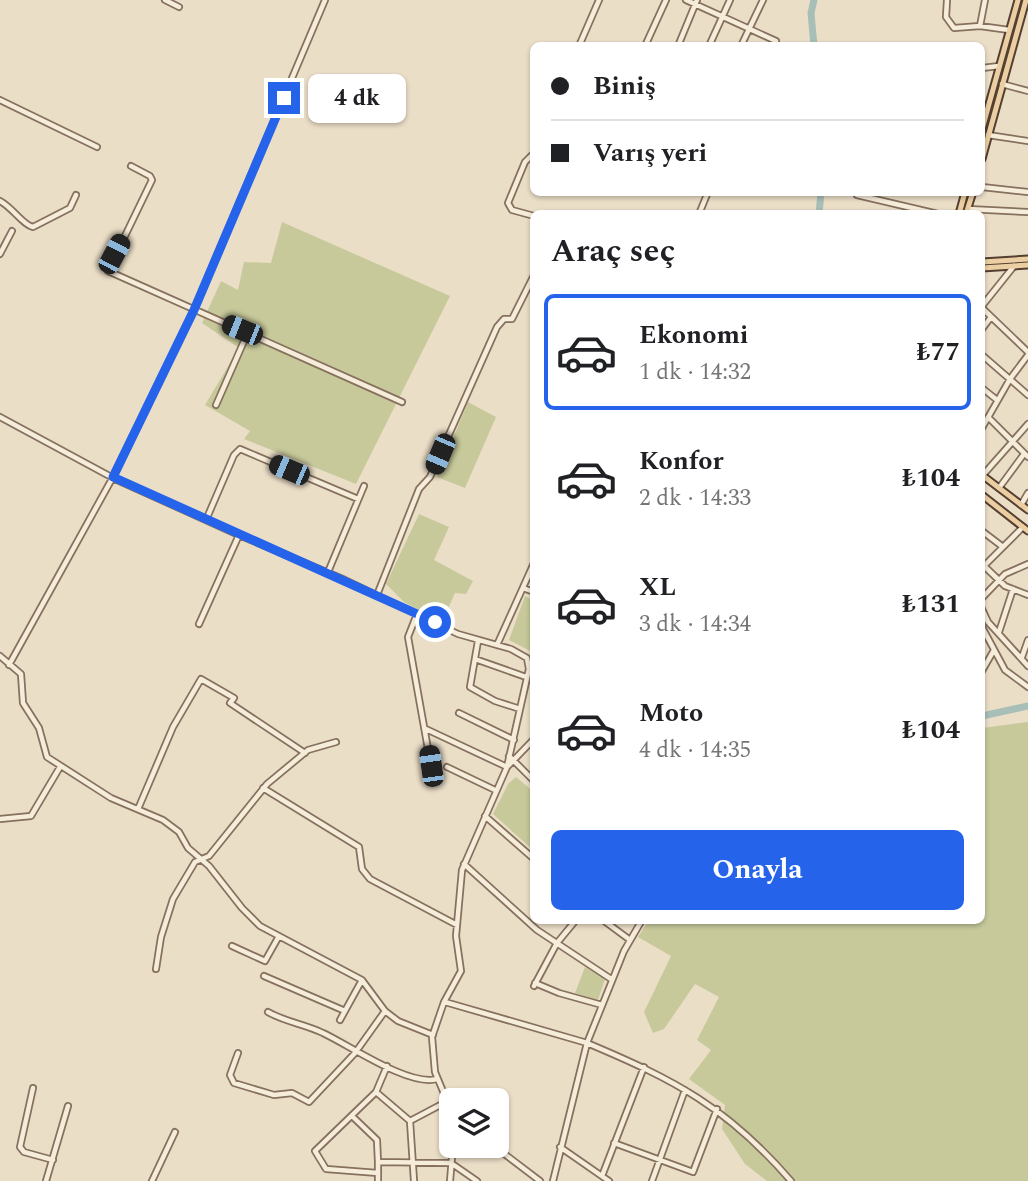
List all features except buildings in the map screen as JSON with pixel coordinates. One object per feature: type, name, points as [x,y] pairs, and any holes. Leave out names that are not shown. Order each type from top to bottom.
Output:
[{"type":"main road","points":[[985,110],[1018,0]]},
{"type":"main road","points":[[985,147],[1026,0]]},
{"type":"main road","points":[[985,262],[1028,259]]},
{"type":"main road","points":[[985,268],[1028,265]]},
{"type":"main road","points":[[985,477],[1028,510]]},
{"type":"main road","points":[[985,497],[1026,529]]},
{"type":"street","points":[[164,0],[179,7]]},
{"type":"street","points":[[9,665],[113,477],[194,310],[325,0]]},
{"type":"street","points":[[581,42],[598,0]]},
{"type":"street","points":[[647,42],[666,0]]},
{"type":"street","points":[[686,0],[696,2],[776,42]]},
{"type":"street","points":[[711,42],[730,0]]},
{"type":"street","points":[[743,42],[763,0]]},
{"type":"street","points":[[947,0],[946,18],[949,25],[959,30],[980,26],[1009,30]]},
{"type":"street","points":[[980,26],[985,0]]},
{"type":"street","points":[[680,42],[696,2]]},
{"type":"street","points":[[1019,24],[1028,26]]},
{"type":"street","points":[[985,68],[999,66]]},
{"type":"street","points":[[1002,84],[1028,91]]},
{"type":"street","points":[[0,100],[97,147]]},
{"type":"street","points":[[985,113],[993,115]]},
{"type":"street","points":[[988,135],[1028,141]]},
{"type":"street","points":[[530,157],[525,162],[508,203],[512,210],[530,215]]},
{"type":"street","points":[[131,166],[150,176],[152,180],[108,271],[402,402]]},
{"type":"street","points":[[985,187],[1028,192]]},
{"type":"street","points":[[0,201],[12,206],[31,227],[70,208],[76,195]]},
{"type":"street","points":[[861,196],[921,210]]},
{"type":"street","points":[[985,211],[1028,212]]},
{"type":"street","points":[[0,254],[12,231]]},
{"type":"street","points":[[985,303],[1016,264]]},
{"type":"street","points":[[377,595],[419,489],[430,477],[497,327],[504,319],[512,319],[530,282]]},
{"type":"street","points":[[526,288],[530,290]]},
{"type":"street","points":[[985,310],[1028,354],[985,422]]},
{"type":"street","points":[[985,325],[991,317]]},
{"type":"street","points":[[216,405],[248,332]]},
{"type":"street","points":[[985,358],[1028,395]]},
{"type":"street","points":[[985,390],[997,400]]},
{"type":"street","points":[[988,417],[1014,440],[1026,455],[999,488]]},
{"type":"street","points":[[0,418],[113,477],[206,520],[478,641],[497,645],[527,658],[526,677],[507,767],[464,864],[457,925],[461,971],[444,1002],[433,1035],[437,1079],[441,1088]]},
{"type":"street","points":[[985,472],[1028,424]]},
{"type":"street","points":[[206,520],[234,455],[240,449],[358,499]]},
{"type":"street","points":[[328,572],[364,486]]},
{"type":"street","points":[[1021,505],[1028,493]]},
{"type":"street","points":[[985,563],[1026,529]]},
{"type":"street","points":[[985,533],[1003,547]]},
{"type":"street","points":[[199,624],[239,535]]},
{"type":"street","points":[[985,595],[1005,574],[1028,564]]},
{"type":"street","points":[[985,567],[1000,582],[1028,595]]},
{"type":"street","points":[[497,645],[530,572]]},
{"type":"street","points":[[523,588],[530,591]]},
{"type":"street","points":[[999,632],[1013,589]]},
{"type":"street","points":[[417,614],[408,637],[431,766]]},
{"type":"street","points":[[985,616],[1028,666]]},
{"type":"street","points":[[985,632],[1005,670],[1028,687]]},
{"type":"street","points":[[1022,658],[1028,640]]},
{"type":"street","points":[[478,641],[471,688],[520,709]]},
{"type":"street","points":[[985,666],[994,649]]},
{"type":"street","points":[[0,656],[21,674],[23,703],[39,728],[47,757],[111,798],[163,820],[260,926],[362,980],[385,1011],[398,1021],[433,1035]]},
{"type":"street","points":[[475,659],[526,677]]},
{"type":"street","points":[[138,809],[173,727],[201,679],[234,698],[230,703],[305,752]]},
{"type":"street","points":[[459,713],[514,740]]},
{"type":"street","points":[[426,729],[507,767]]},
{"type":"street","points":[[156,969],[161,937],[173,899],[195,862],[203,861],[263,788],[305,752],[336,741]]},
{"type":"street","points":[[507,767],[530,743]]},
{"type":"street","points":[[509,756],[530,777]]},
{"type":"street","points":[[447,766],[495,790]]},
{"type":"street","points":[[0,819],[31,816],[60,767]]},
{"type":"street","points":[[263,788],[359,846],[362,869],[370,879],[457,925]]},
{"type":"street","points":[[485,816],[530,855]]},
{"type":"street","points":[[464,864],[530,924]]},
{"type":"street","points":[[530,924],[611,979]]},
{"type":"street","points":[[573,924],[557,943],[535,984],[602,1005]]},
{"type":"street","points":[[608,924],[630,940]]},
{"type":"street","points":[[553,1181],[587,1043],[611,979],[640,924]]},
{"type":"street","points":[[232,946],[263,961],[269,957],[279,936]]},
{"type":"street","points":[[264,976],[345,1011]]},
{"type":"street","points":[[340,1020],[362,980]]},
{"type":"street","points":[[444,1002],[587,1043],[644,1067],[717,1109],[758,1143],[791,1181]]},
{"type":"street","points":[[238,1053],[230,1075],[234,1083],[274,1095],[292,1093],[309,1102],[355,1053],[385,1011]]},
{"type":"street","points":[[268,1012],[282,1020],[325,1034],[355,1053],[387,1066],[423,1080],[437,1079]]},
{"type":"street","points":[[378,1173],[326,1169],[315,1155],[316,1148],[376,1092],[387,1066]]},
{"type":"street","points":[[602,1176],[644,1067]]},
{"type":"street","points":[[33,1088],[20,1147],[24,1152],[53,1160]]},
{"type":"street","points":[[652,1181],[685,1090]]},
{"type":"street","points":[[376,1092],[410,1121],[414,1181]]},
{"type":"street","points":[[46,1181],[68,1106]]},
{"type":"street","points":[[410,1121],[439,1106]]},
{"type":"street","points":[[614,1143],[693,1172],[717,1109]]},
{"type":"street","points":[[352,1116],[377,1140],[378,1181]]},
{"type":"street","points":[[152,1181],[175,1132]]},
{"type":"street","points":[[560,1147],[609,1181]]},
{"type":"street","points":[[509,1157],[540,1181]]},
{"type":"street","points":[[450,1181],[452,1158]]},
{"type":"street","points":[[378,1162],[451,1163],[477,1181]]},
{"type":"green space","points":[[282,222],[450,296],[356,484],[244,439],[250,431],[205,405],[239,348],[202,323],[221,281],[238,290],[244,262],[271,263]]},
{"type":"green space","points":[[468,402],[496,417],[465,488],[437,477]]},
{"type":"green space","points":[[419,514],[449,527],[434,560],[473,581],[466,594],[455,593],[442,622],[404,602],[386,584]]},
{"type":"green space","points":[[525,596],[530,599],[530,651],[509,640]]},
{"type":"green space","points":[[1028,722],[1028,1181],[767,1181],[745,1164],[722,1129],[725,1105],[689,1079],[711,1050],[697,1040],[719,997],[695,984],[664,1029],[653,1033],[644,1012],[671,956],[638,937],[646,924],[985,924],[985,728]]},
{"type":"green space","points":[[516,777],[530,789],[530,847],[493,814],[508,784]]},
{"type":"green space","points":[[585,967],[605,979],[598,1000],[575,993]]},
{"type":"waterway","points":[[814,0],[811,13],[814,42]]},
{"type":"waterway","points":[[819,210],[821,196]]},
{"type":"waterway","points":[[985,715],[1028,706]]},
{"type":"route","points":[[284,98],[194,310],[113,477],[435,622]]}]
